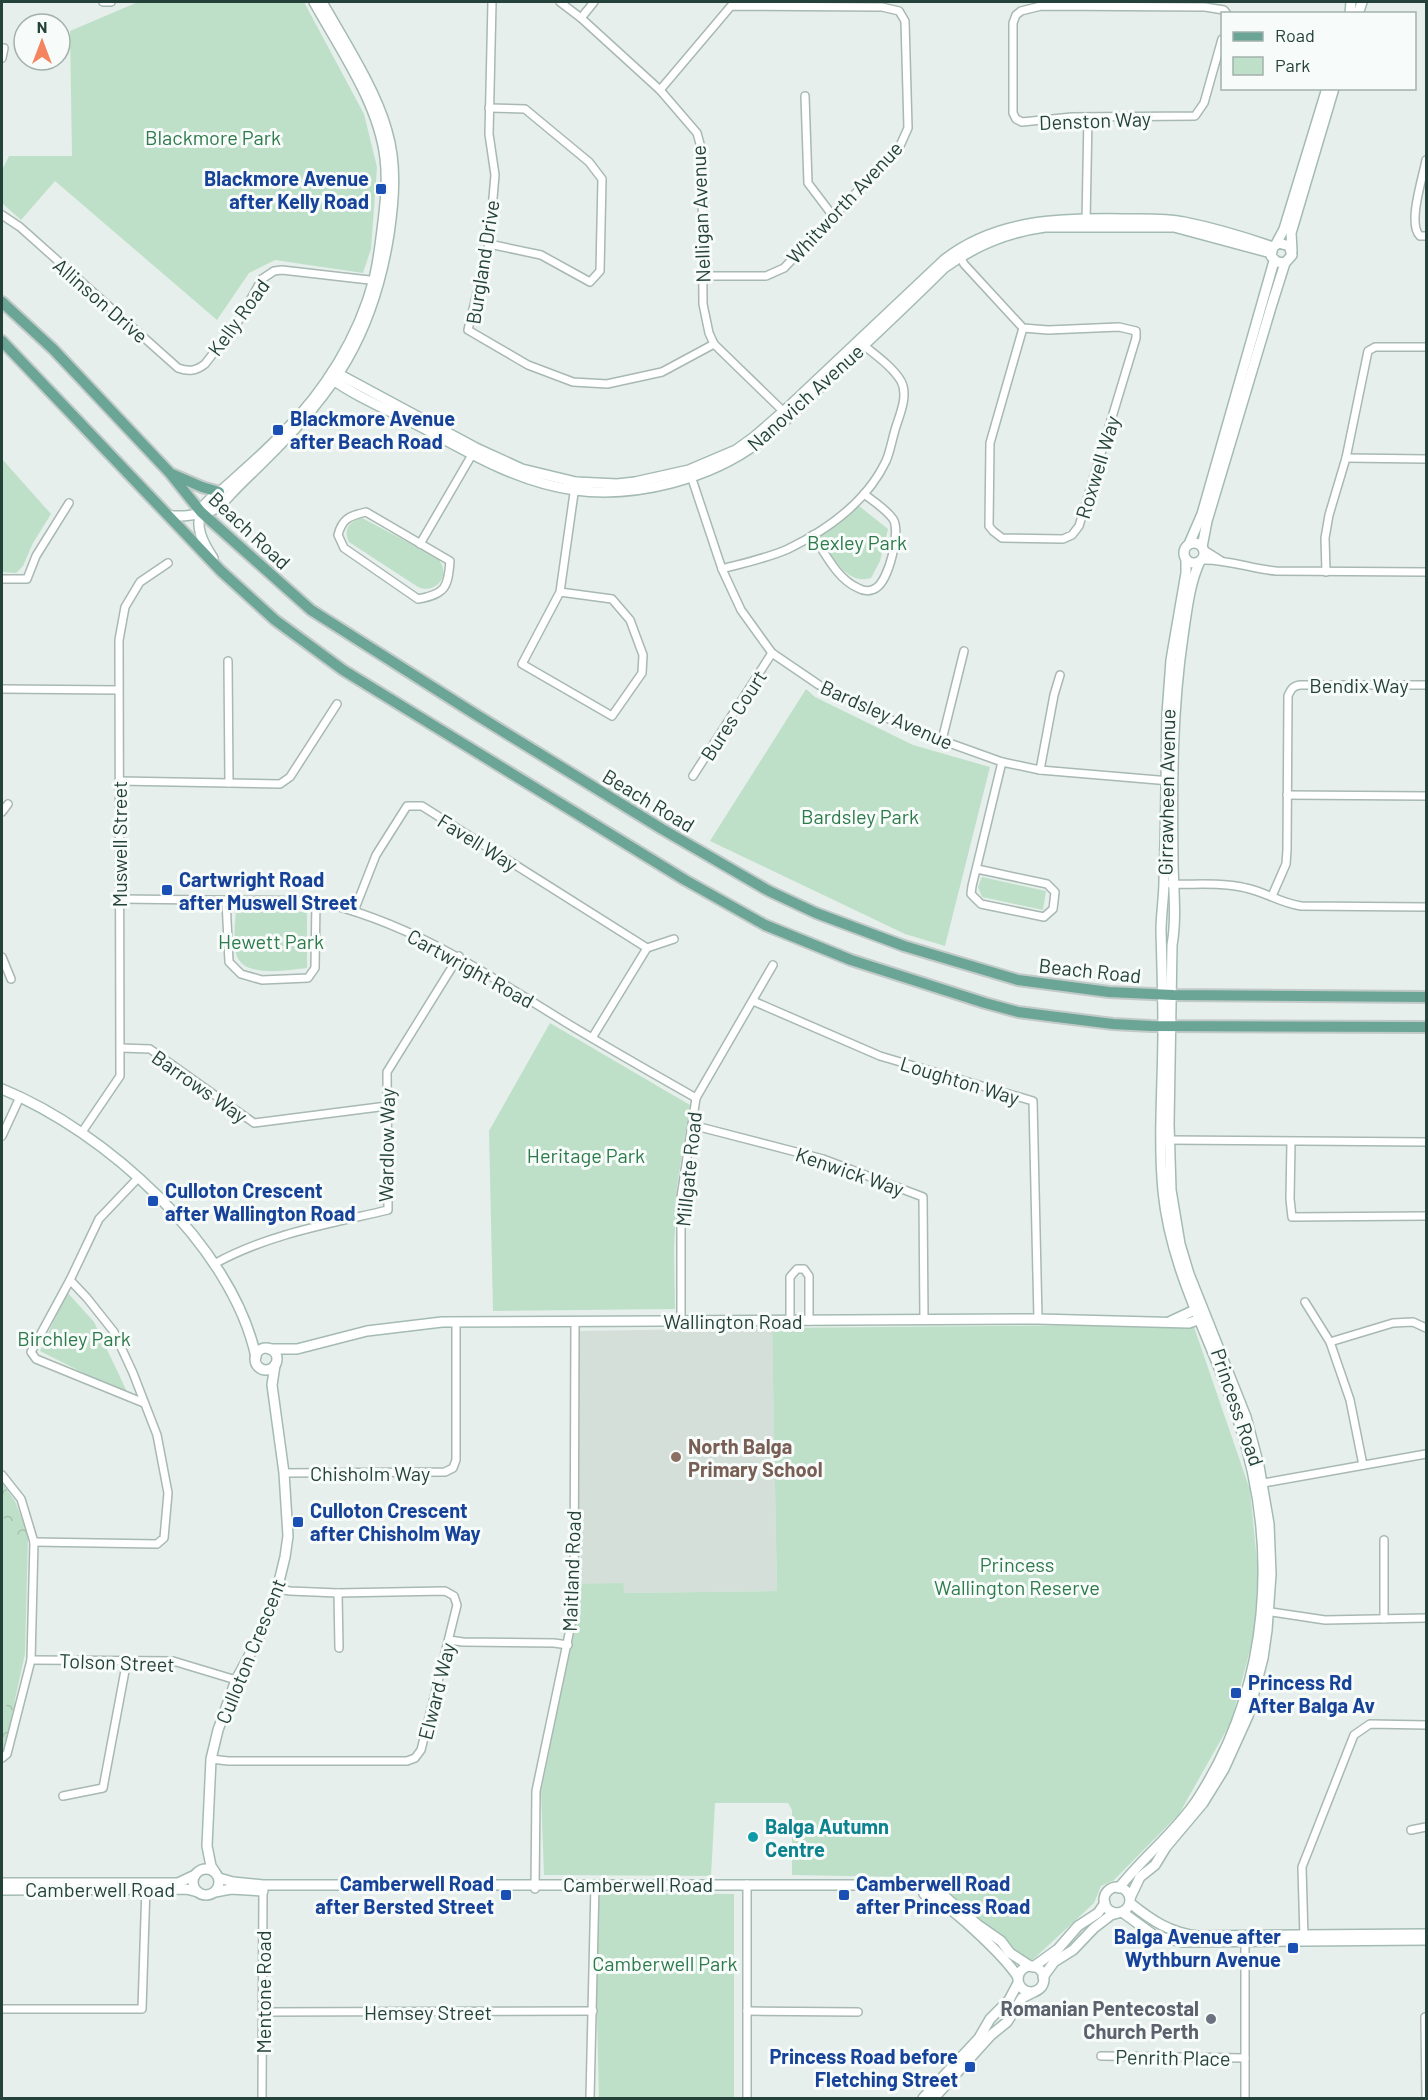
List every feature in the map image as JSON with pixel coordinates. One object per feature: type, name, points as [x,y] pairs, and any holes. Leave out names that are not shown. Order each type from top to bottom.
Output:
[{"type":"main road","name":"Beach Road","points":[[2,302],[53,349],[169,472],[201,512],[311,610],[662,829],[769,891],[816,913],[904,945],[1018,980],[1109,992],[1168,995],[1426,997]]},
{"type":"main road","points":[[2,341],[221,571],[275,620],[343,670],[685,880],[765,925],[851,960],[1018,1012],[1113,1024],[1167,1026],[1426,1027]]},
{"type":"main road","points":[[169,472],[219,492]]},
{"type":"street","points":[[103,2],[111,2]]},
{"type":"street","points":[[314,2],[371,108],[382,140],[386,168],[386,198],[377,281]]},
{"type":"street","points":[[168,515],[184,517],[218,508],[315,409],[362,332],[377,281],[393,204],[391,144],[381,111],[322,2]]},
{"type":"street","name":"Burgland Drive","points":[[492,2],[489,134],[495,175],[489,244],[468,330],[528,365],[573,382],[607,384],[662,372],[714,344]]},
{"type":"street","name":"Nelligan Avenue","points":[[560,2],[660,90],[697,133],[702,151],[705,320],[714,344],[787,414]]},
{"type":"street","points":[[580,18],[594,2]]},
{"type":"street","name":"Whitworth Avenue","points":[[660,90],[731,4],[882,7],[899,11],[905,21],[908,128],[899,148],[784,268],[766,276],[703,276]]},
{"type":"street","name":"Denston Way","points":[[1221,43],[1204,103],[1195,116],[1088,117],[1022,122],[1016,119],[1013,113],[1012,29],[1016,15],[1021,10],[1053,5],[1205,7],[1226,12]]},
{"type":"street","points":[[2,58],[4,48]]},
{"type":"street","name":"Girrawheen Avenue","points":[[1167,1026],[1175,924],[1169,884],[1168,690],[1186,573],[1184,553],[1202,514],[1273,251],[1284,229],[1326,90]]},
{"type":"street","points":[[1292,252],[1291,233],[1333,90]]},
{"type":"street","points":[[805,96],[808,183],[833,216]]},
{"type":"street","points":[[489,108],[525,109],[589,162],[602,179],[600,271],[590,282],[541,255],[489,244]]},
{"type":"street","points":[[1086,222],[1088,117]]},
{"type":"street","points":[[1426,160],[1414,226],[1420,236],[1426,236]]},
{"type":"street","name":"Allinson Drive","points":[[2,214],[20,227],[178,368],[199,369],[205,364]]},
{"type":"street","name":"Nanovich Avenue","points":[[334,376],[519,475],[575,486],[621,491],[646,488],[740,455],[759,442],[861,343],[959,253],[1029,230],[1086,222],[1174,227],[1273,251]]},
{"type":"street","points":[[1285,263],[1273,251],[1286,243],[1292,252]]},
{"type":"street","name":"Girrawheen Avenue","points":[[1169,781],[1176,683],[1190,587],[1202,554],[1206,521],[1285,263],[1292,252]]},
{"type":"street","points":[[959,253],[964,264],[1023,328]]},
{"type":"street","name":"Kelly Road","points":[[205,364],[239,320],[262,279],[268,274],[282,270],[377,281]]},
{"type":"street","name":"Roxwell Way","points":[[1119,327],[1136,331],[1136,338],[1079,526],[1072,535],[1063,538],[1002,538],[989,526],[990,443],[1023,328],[1048,330],[1119,327]]},
{"type":"street","points":[[722,569],[787,549],[813,535],[845,512],[864,494],[886,460],[903,405],[904,391],[901,381],[861,343]]},
{"type":"street","points":[[1326,572],[1325,538],[1329,515],[1346,458],[1368,351],[1375,347],[1426,347]]},
{"type":"street","points":[[221,571],[201,537],[203,506],[282,434],[334,376]]},
{"type":"street","points":[[420,543],[474,451]]},
{"type":"street","points":[[1346,458],[1426,459]]},
{"type":"street","name":"Bardsley Avenue","points":[[690,473],[722,569],[741,610],[772,653],[819,685],[913,730],[1002,762],[1040,770],[1169,781]]},
{"type":"street","points":[[560,592],[612,599],[630,620],[643,655],[642,673],[612,716],[522,664],[560,592],[575,486]]},
{"type":"street","points":[[813,535],[847,582],[867,591],[875,589],[882,582],[887,570],[897,529],[887,512],[864,494]]},
{"type":"street","points":[[2,579],[27,579],[36,556],[69,502]]},
{"type":"street","points":[[366,512],[420,543],[450,561],[449,581],[436,596],[418,599],[352,555],[344,548],[338,535],[341,523],[353,515],[366,512]]},
{"type":"street","points":[[1189,544],[1196,543],[1202,554],[1262,570],[1426,572]]},
{"type":"street","points":[[1186,559],[1192,563],[1202,554]]},
{"type":"street","name":"Muswell Street","points":[[82,1132],[120,1076],[119,640],[125,607],[140,582],[168,563]]},
{"type":"street","points":[[942,740],[964,651]]},
{"type":"street","name":"Bures Court","points":[[693,776],[772,653]]},
{"type":"street","points":[[228,661],[229,783]]},
{"type":"street","points":[[1040,770],[1054,694],[1060,675]]},
{"type":"street","name":"Bendix Way","points":[[1272,897],[1286,864],[1288,696],[1293,686],[1426,685]]},
{"type":"street","points":[[2,689],[118,690]]},
{"type":"street","points":[[119,781],[280,784],[290,777],[337,704]]},
{"type":"street","points":[[977,869],[1047,884],[1055,892],[1053,909],[1044,917],[981,904],[971,894],[1002,762]]},
{"type":"street","points":[[1287,795],[1426,796]]},
{"type":"street","points":[[2,812],[8,804]]},
{"type":"street","name":"Favell Way","points":[[354,911],[376,855],[407,806],[422,806],[647,948]]},
{"type":"street","points":[[1169,884],[1238,886],[1301,906],[1426,907]]},
{"type":"street","name":"Cartwright Road","points":[[118,899],[316,901],[354,911],[400,927],[459,956],[592,1038],[696,1098]]},
{"type":"street","points":[[226,900],[229,962],[241,974],[262,980],[308,978],[315,968],[316,901]]},
{"type":"street","points":[[592,1038],[647,948],[674,939]]},
{"type":"street","name":"Wardlow Way","points":[[216,1263],[284,1234],[388,1210],[387,1072],[459,956]]},
{"type":"street","points":[[2,957],[11,979]]},
{"type":"street","name":"Millgate Road","points":[[681,1322],[681,1197],[696,1098],[773,965]]},
{"type":"street","name":"Loughton Way","points":[[753,1001],[880,1056],[1033,1101],[1038,1319]]},
{"type":"street","name":"Princess Road","points":[[1130,1900],[1140,1877],[1155,1865],[1196,1807],[1234,1733],[1241,1714],[1265,1611],[1259,1483],[1202,1318],[1173,1245],[1163,1191],[1167,1026]]},
{"type":"street","name":"Barrows Way","points":[[121,1048],[150,1049],[254,1123],[387,1106]]},
{"type":"street","name":"Culloton Crescent","points":[[2,1089],[82,1132],[138,1178],[168,1207],[216,1263],[251,1335],[257,1364],[272,1385]]},
{"type":"street","points":[[2,1136],[20,1097]]},
{"type":"street","name":"Kenwick Way","points":[[692,1125],[823,1159],[923,1197],[924,1320]]},
{"type":"street","points":[[1166,1139],[1426,1142]]},
{"type":"street","points":[[1291,1142],[1292,1217],[1426,1216]]},
{"type":"street","points":[[138,1178],[99,1219],[70,1280],[31,1352],[36,1359],[144,1403]]},
{"type":"street","points":[[790,1321],[790,1277],[797,1269],[804,1269],[809,1276],[809,1321]]},
{"type":"street","points":[[34,1542],[157,1544],[164,1538],[168,1493],[158,1434],[114,1332],[70,1280]]},
{"type":"street","points":[[1305,1302],[1330,1342],[1350,1400],[1363,1465]]},
{"type":"street","name":"Wallington Road","points":[[1171,1321],[1198,1308]]},
{"type":"street","name":"Wallington Road","points":[[268,1349],[297,1349],[367,1331],[456,1322],[1038,1319],[1189,1323],[1202,1318]]},
{"type":"street","name":"Maitland Road","points":[[536,1887],[536,1791],[574,1610],[575,1321]]},
{"type":"street","name":"Chisholm Way","points":[[284,1473],[445,1472],[453,1468],[456,1460],[456,1322]]},
{"type":"street","points":[[1330,1342],[1393,1323],[1413,1322],[1426,1328]]},
{"type":"street","name":"Culloton Crescent","points":[[217,1875],[211,1866],[207,1846],[211,1759],[218,1730],[236,1680],[257,1641],[278,1589],[288,1536],[284,1473],[272,1385],[276,1363],[275,1354],[251,1335]]},
{"type":"street","points":[[256,1358],[259,1352],[268,1349]]},
{"type":"street","name":"Wallington Road","points":[[276,1363],[297,1349]]},
{"type":"street","points":[[262,1369],[269,1370],[276,1363]]},
{"type":"street","points":[[1259,1483],[1426,1454]]},
{"type":"street","points":[[2,1475],[21,1499],[34,1542],[31,1660],[7,1754],[2,1758]]},
{"type":"street","points":[[1384,1540],[1384,1619]]},
{"type":"street","name":"Elward Way","points":[[211,1759],[228,1761],[407,1761],[415,1758],[421,1750],[457,1605],[454,1596],[445,1591],[338,1593],[278,1589]]},
{"type":"street","points":[[338,1593],[339,1648]]},
{"type":"street","points":[[1265,1611],[1325,1620],[1426,1618]]},
{"type":"street","points":[[449,1640],[554,1643],[568,1646]]},
{"type":"street","name":"Tolson Street","points":[[31,1660],[173,1661],[236,1680]]},
{"type":"street","points":[[63,1796],[103,1788],[127,1660]]},
{"type":"street","points":[[1304,1939],[1302,1867],[1354,1735],[1370,1724],[1426,1725]]},
{"type":"street","name":"Princess Road","points":[[1119,1887],[1196,1807]]},
{"type":"street","points":[[1411,1830],[1426,1827]]},
{"type":"street","name":"Culloton Crescent","points":[[196,1873],[207,1846]]},
{"type":"street","points":[[208,1869],[217,1875],[219,1885],[215,1892],[209,1895],[198,1892],[193,1882],[196,1873],[208,1869]]},
{"type":"street","name":"Camberwell Road","points":[[2,1890],[146,1887],[178,1883],[196,1873]]},
{"type":"street","name":"Camberwell Road","points":[[217,1875],[232,1882],[263,1888]]},
{"type":"street","name":"Camberwell Road","points":[[2,1883],[146,1887],[186,1889],[198,1892]]},
{"type":"street","name":"Camberwell Road","points":[[215,1892],[263,1888],[595,1888],[907,1884],[943,1895],[1001,1941],[1010,1953],[1032,1966]]},
{"type":"street","points":[[2,2008],[142,2009],[146,1887]]},
{"type":"street","points":[[747,1887],[747,2098]]},
{"type":"street","name":"Camberwell Road","points":[[747,1887],[906,1890],[928,1895],[946,1907],[984,1940],[1011,1968],[1018,1980]]},
{"type":"street","points":[[923,2098],[979,2038],[990,2019],[1009,2000],[1022,1970],[1058,1949],[1078,1926],[1098,1913],[1105,1903],[1108,1892],[1119,1887],[1126,1891],[1130,1900],[1151,1920],[1179,1934],[1245,1939]]},
{"type":"street","name":"Mentone Road","points":[[262,2098],[263,1888]]},
{"type":"street","points":[[590,2098],[595,1888]]},
{"type":"street","points":[[934,2098],[991,2035],[1006,2022],[1022,1998],[1041,1987],[1043,1977],[1054,1962],[1073,1950],[1106,1918],[1120,1913],[1130,1900]]},
{"type":"street","points":[[1105,1903],[1110,1910],[1120,1913],[1155,1936],[1182,1942],[1245,1939],[1426,1940]]},
{"type":"street","points":[[1304,1939],[1426,1934]]},
{"type":"street","points":[[1245,1939],[1245,2098]]},
{"type":"street","points":[[1032,1966],[1040,1970],[1043,1977]]},
{"type":"street","points":[[1018,1980],[1023,1989],[1034,1992]]},
{"type":"street","name":"Hemsey Street","points":[[263,2012],[593,2011]]},
{"type":"street","points":[[747,2011],[858,2012]]},
{"type":"street","points":[[1425,2017],[1426,2098]]},
{"type":"street","name":"Penrith Place","points":[[1101,2056],[1245,2058]]},
{"type":"shaded area","name":"North Balga Primary School","points":[[772,1328],[777,1591],[623,1593],[623,1584],[577,1584],[579,1331]]},
{"type":"green space","name":"Blackmore Park","points":[[138,2],[304,2],[364,114],[377,167],[371,249],[363,273],[275,260],[249,273],[217,320],[55,181],[21,220],[2,203],[2,170],[9,156],[72,156],[72,30]]},
{"type":"green space","points":[[2,459],[51,514],[33,543],[23,566],[16,573],[2,572]]},
{"type":"green space","name":"Bexley Park","points":[[859,506],[888,529],[880,561],[871,578],[862,579],[846,573],[819,536]]},
{"type":"green space","points":[[362,518],[438,558],[443,568],[440,582],[428,589],[418,587],[349,542],[348,527],[354,521]]},
{"type":"green space","name":"Bardsley Park","points":[[806,689],[815,697],[913,745],[990,767],[945,946],[905,934],[710,841]]},
{"type":"green space","points":[[982,877],[1046,891],[1043,910],[982,897],[978,887]]},
{"type":"green space","name":"Hewett Park","points":[[236,910],[307,912],[307,968],[266,971],[247,967],[236,953],[234,932]]},
{"type":"green space","name":"Heritage Park","points":[[550,1023],[690,1105],[677,1186],[674,1249],[675,1309],[493,1311],[489,1131]]},
{"type":"green space","name":"Birchley Park","points":[[67,1292],[94,1322],[129,1396],[40,1351]]},
{"type":"green space","name":"Princess Wallington Reserve","points":[[1193,1324],[1250,1490],[1258,1572],[1254,1635],[1231,1722],[1179,1814],[1114,1880],[1101,1886],[1094,1903],[1026,1966],[950,1895],[903,1877],[792,1875],[792,1810],[788,1803],[715,1803],[711,1876],[544,1875],[541,1791],[577,1617],[577,1584],[623,1583],[624,1593],[777,1591],[772,1328]]},
{"type":"green space","points":[[2,1483],[15,1501],[29,1537],[20,1551],[4,1536],[8,1521],[2,1517]]},
{"type":"green space","points":[[2,1487],[28,1537],[25,1654],[2,1751]]},
{"type":"green space","points":[[5,1692],[15,1703],[6,1740],[2,1736],[2,1715],[7,1713]]},
{"type":"green space","name":"Camberwell Park","points":[[594,1893],[734,1894],[734,2098],[599,2098]]},
{"type":"place","name":"Blackmore Avenue after Kelly Road","points":[[381,189]]},
{"type":"place","name":"Blackmore Avenue after Beach Road","points":[[278,430]]},
{"type":"place","name":"Cartwright Road after Muswell Street","points":[[167,890]]},
{"type":"place","name":"Culloton Crescent after Wallington Road","points":[[153,1201]]},
{"type":"place","name":"North Balga Primary School","points":[[676,1457]]},
{"type":"place","name":"Culloton Crescent after Chisholm Way","points":[[298,1522]]},
{"type":"place","name":"Princess Rd After Balga Av","points":[[1236,1693]]},
{"type":"place","name":"Balga Autumn Centre","points":[[753,1837]]},
{"type":"place","name":"Camberwell Road after Bersted Street","points":[[506,1895]]},
{"type":"place","name":"Camberwell Road after Princess Road","points":[[844,1895]]},
{"type":"place","name":"Balga Avenue after Wythburn Avenue","points":[[1293,1948]]},
{"type":"place","name":"Romanian Pentecostal Church Perth","points":[[1211,2019]]},
{"type":"place","name":"Princess Road before Fletching Street","points":[[970,2067]]}]
